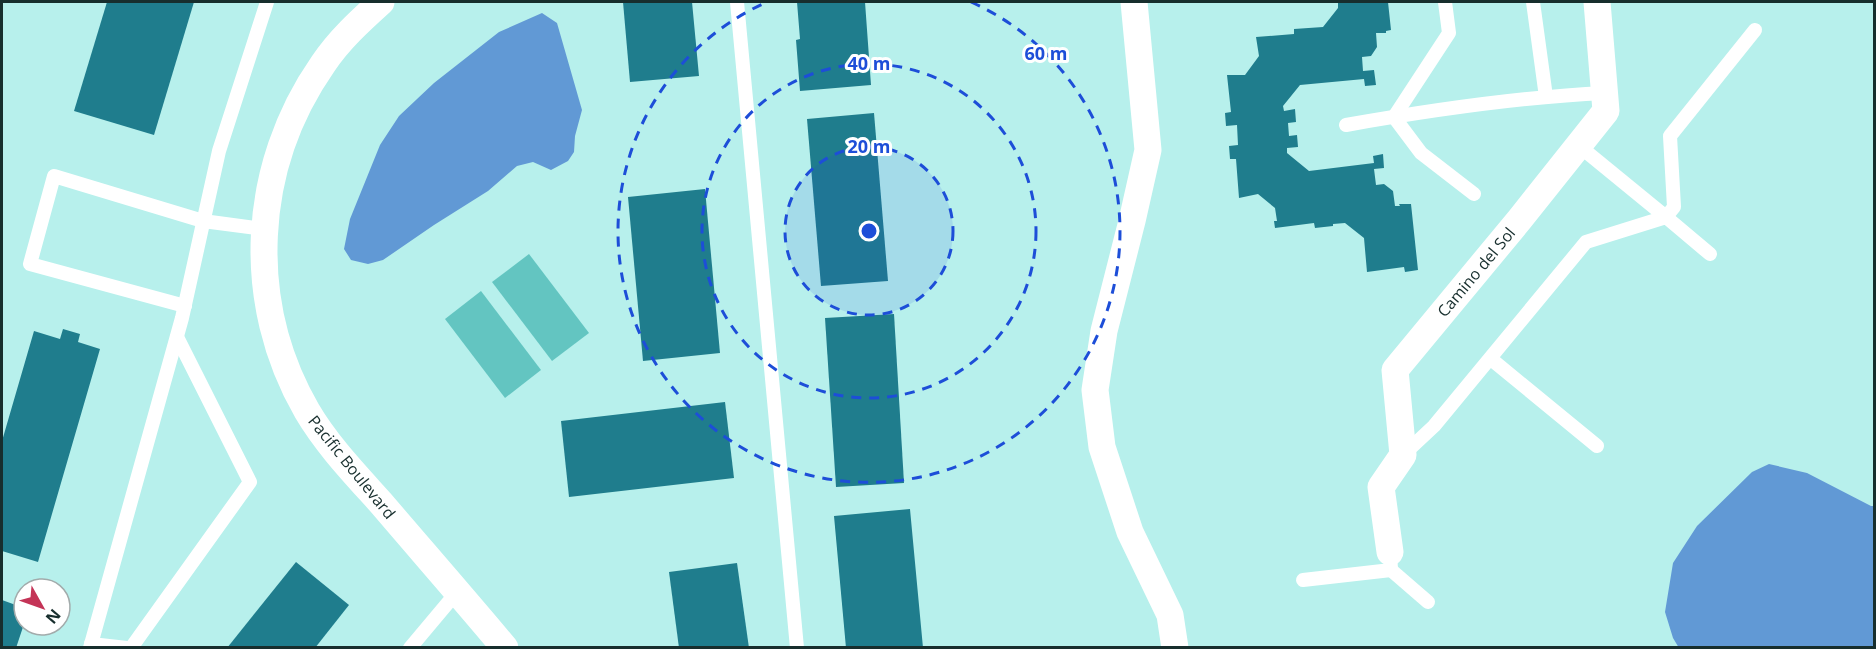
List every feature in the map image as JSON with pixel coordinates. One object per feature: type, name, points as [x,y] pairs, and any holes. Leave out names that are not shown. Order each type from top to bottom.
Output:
[{"type":"street","name":"Pacific Boulevard","points":[[381,2],[335,48],[308,86],[283,138],[268,193],[264,229],[264,278],[268,306],[283,361],[294,387],[323,436],[505,648]]},
{"type":"street","points":[[1134,2],[1148,150],[1104,331],[1095,390],[1102,447],[1130,532],[1170,615],[1176,648]]},
{"type":"street","name":"Camino del Sol","points":[[1403,455],[1395,370],[1606,111],[1597,2]]},
{"type":"street","points":[[1390,561],[1381,487],[1403,455]]},
{"type":"lane","points":[[177,337],[250,482],[129,648],[91,646],[177,337],[219,151],[267,2]]},
{"type":"lane","points":[[737,2],[797,648]]},
{"type":"lane","points":[[1394,117],[1449,33],[1445,2]]},
{"type":"lane","points":[[1533,2],[1546,97]]},
{"type":"lane","points":[[1403,455],[1434,426],[1586,242],[1666,217],[1674,207],[1670,136],[1755,30]]},
{"type":"lane","points":[[1346,125],[1546,97],[1605,93]]},
{"type":"lane","points":[[1394,117],[1421,153],[1474,194]]},
{"type":"lane","points":[[1578,145],[1710,254]]},
{"type":"lane","points":[[185,306],[30,264],[54,176],[203,221],[264,229]]},
{"type":"lane","points":[[1491,359],[1597,446]]},
{"type":"lane","points":[[1303,580],[1390,561],[1428,602]]},
{"type":"lane","points":[[410,648],[457,592]]},
{"type":"shaded area","points":[[542,13],[557,23],[582,110],[575,136],[574,152],[568,161],[551,170],[533,162],[517,166],[488,191],[383,260],[368,264],[351,260],[344,249],[350,219],[380,145],[399,116],[434,83],[499,32]]},
{"type":"shaded area","points":[[529,254],[589,333],[552,361],[492,282]]},
{"type":"shaded area","points":[[481,291],[541,370],[505,398],[445,319]]},
{"type":"shaded area","points":[[1769,464],[1807,473],[1874,506],[1874,647],[1679,648],[1673,638],[1665,612],[1673,563],[1697,526],[1752,472]]},
{"type":"building","points":[[107,2],[194,2],[154,135],[74,111]]},
{"type":"building","points":[[623,2],[692,2],[699,76],[630,82]]},
{"type":"building","points":[[797,2],[865,2],[871,85],[800,91],[796,40],[800,39]]},
{"type":"building","points":[[1338,2],[1388,2],[1391,30],[1386,33],[1376,33],[1377,47],[1371,56],[1362,57],[1363,71],[1374,70],[1376,85],[1365,86],[1364,79],[1300,85],[1283,106],[1284,111],[1295,109],[1296,122],[1288,123],[1289,136],[1297,135],[1298,147],[1287,148],[1287,153],[1309,171],[1374,163],[1373,156],[1383,154],[1384,168],[1374,169],[1376,185],[1384,184],[1393,191],[1395,206],[1411,204],[1418,270],[1405,272],[1404,267],[1367,272],[1364,238],[1345,223],[1315,228],[1314,223],[1275,228],[1274,221],[1277,221],[1275,208],[1258,194],[1239,198],[1236,159],[1230,159],[1229,146],[1238,145],[1237,125],[1226,126],[1225,113],[1231,112],[1227,75],[1245,75],[1259,56],[1256,37],[1294,34],[1294,29],[1323,27],[1338,8]]},
{"type":"building","points":[[874,113],[888,281],[821,286],[807,119]]},
{"type":"building","points":[[705,189],[720,353],[643,361],[628,197]]},
{"type":"building","points":[[894,314],[904,483],[836,487],[825,318]]},
{"type":"building","points":[[63,329],[80,334],[78,342],[100,349],[38,562],[2,551],[2,441],[34,331],[60,339]]},
{"type":"building","points":[[725,402],[734,478],[569,497],[561,421]]},
{"type":"building","points":[[910,509],[923,648],[846,648],[834,516]]},
{"type":"building","points":[[296,562],[349,605],[315,648],[227,648]]},
{"type":"building","points":[[737,563],[749,648],[679,648],[669,572]]},
{"type":"building","points":[[2,600],[12,604],[12,637],[20,637],[16,648],[2,648]]}]
